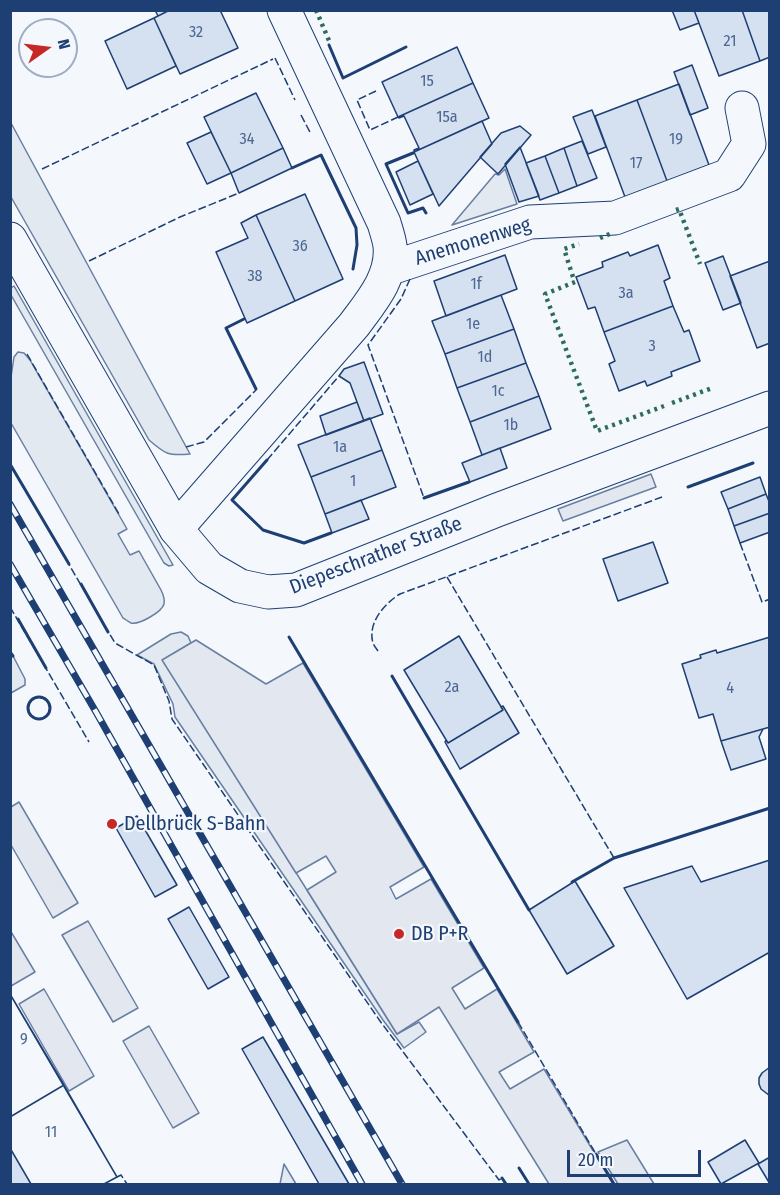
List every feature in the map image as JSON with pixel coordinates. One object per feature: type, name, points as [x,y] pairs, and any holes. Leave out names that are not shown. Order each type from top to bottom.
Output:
[{"type":"street","name":"Anemonenweg","points":[[176,529],[354,325],[378,292],[388,269],[390,246],[384,223],[284,10]]},
{"type":"street","name":"Anemonenweg","points":[[388,269],[530,222],[615,218],[729,176],[749,144],[742,108]]},
{"type":"street","name":"Diepeschrather Straße","points":[[10,239],[176,529],[209,568],[240,586],[268,592],[296,590],[497,510],[770,408]]},
{"type":"shaded area","points":[[11,123],[190,454],[167,453],[149,440],[11,197]]},
{"type":"shaded area","points":[[505,169],[517,204],[452,225],[495,174],[499,175]]},
{"type":"shaded area","points":[[14,286],[173,565],[169,566],[164,563],[11,295],[11,288]]},
{"type":"shaded area","points":[[18,352],[24,353],[30,360],[127,529],[118,534],[130,555],[139,551],[162,592],[164,604],[155,614],[144,620],[131,623],[123,618],[11,423],[11,377],[14,357]]},
{"type":"shaded area","points":[[651,474],[656,487],[563,521],[558,509]]},
{"type":"shaded area","points":[[181,632],[188,636],[191,643],[163,660],[397,1034],[419,1022],[426,1032],[404,1048],[175,717],[173,704],[154,664],[137,655],[171,634]]},
{"type":"shaded area","name":"DB P+R","points":[[196,640],[266,684],[303,663],[424,867],[390,887],[396,899],[431,879],[484,968],[452,988],[465,1009],[497,989],[534,1052],[499,1072],[510,1089],[544,1069],[613,1184],[549,1184],[439,1007],[397,1034],[307,890],[336,872],[326,856],[296,873],[162,660]]},
{"type":"shaded area","points":[[11,652],[25,679],[25,685],[11,693]]},
{"type":"shaded area","points":[[19,802],[78,903],[53,918],[11,845],[11,807]]},
{"type":"shaded area","points":[[88,921],[138,1008],[113,1022],[62,935]]},
{"type":"shaded area","points":[[10,930],[35,972],[11,986],[10,986]]},
{"type":"shaded area","points":[[44,989],[94,1076],[69,1091],[19,1004]]},
{"type":"shaded area","points":[[149,1026],[199,1113],[173,1128],[123,1041]]},
{"type":"shaded area","points":[[627,1140],[654,1184],[618,1184],[598,1152]]},
{"type":"shaded area","points":[[284,1164],[296,1184],[280,1184]]},
{"type":"building","points":[[155,10],[170,10],[158,16]]},
{"type":"building","points":[[170,10],[220,10],[238,48],[180,74],[154,18]]},
{"type":"building","points":[[672,10],[694,10],[699,23],[680,30]]},
{"type":"building","points":[[694,10],[742,10],[760,61],[719,76]]},
{"type":"building","points":[[742,10],[770,10],[770,57],[760,61]]},
{"type":"building","points":[[154,18],[176,66],[127,89],[105,41]]},
{"type":"building","points":[[457,47],[473,83],[398,117],[382,82]]},
{"type":"building","points":[[692,65],[708,108],[690,115],[674,72]]},
{"type":"building","points":[[473,83],[489,118],[414,152],[419,148],[404,116],[398,117]]},
{"type":"building","points":[[679,84],[709,165],[667,181],[637,100]]},
{"type":"building","points":[[256,93],[283,148],[231,173],[204,117]]},
{"type":"building","points":[[637,100],[667,181],[625,197],[595,116]]},
{"type":"building","points":[[592,110],[606,147],[588,154],[573,117]]},
{"type":"building","points":[[482,121],[492,144],[439,206],[414,152]]},
{"type":"building","points":[[520,126],[531,135],[498,174],[480,157],[501,133]]},
{"type":"building","points":[[211,132],[231,173],[207,184],[187,143]]},
{"type":"building","points":[[582,141],[597,178],[577,186],[564,148]]},
{"type":"building","points":[[520,147],[539,196],[519,202],[505,164]]},
{"type":"building","points":[[283,148],[292,168],[239,193],[231,173]]},
{"type":"building","points":[[564,148],[577,186],[559,193],[545,156]]},
{"type":"building","points":[[545,156],[559,193],[540,200],[526,163]]},
{"type":"building","points":[[418,161],[433,194],[410,205],[396,172]]},
{"type":"building","points":[[305,194],[343,279],[295,301],[256,215]]},
{"type":"building","points":[[256,215],[295,301],[247,323],[216,252],[248,238],[241,223]]},
{"type":"building","points":[[658,245],[670,278],[664,281],[673,306],[604,332],[595,307],[588,309],[576,277],[603,267],[602,262],[628,252],[630,256]]},
{"type":"building","points":[[505,255],[517,289],[446,316],[434,281]]},
{"type":"building","points":[[723,256],[741,303],[723,310],[705,263]]},
{"type":"building","points":[[770,261],[770,343],[757,348],[730,276]]},
{"type":"building","points":[[501,295],[514,329],[445,354],[432,321]]},
{"type":"building","points":[[673,306],[684,332],[689,330],[700,361],[671,372],[672,376],[647,386],[645,381],[619,391],[609,364],[615,361],[604,332]]},
{"type":"building","points":[[514,329],[526,363],[457,388],[445,354]]},
{"type":"building","points":[[364,362],[383,414],[364,421],[350,383],[339,376],[344,369]]},
{"type":"building","points":[[526,363],[539,396],[470,422],[457,388]]},
{"type":"building","points":[[539,396],[551,429],[482,455],[470,422]]},
{"type":"building","points":[[357,402],[364,421],[326,435],[320,416]]},
{"type":"building","points":[[370,418],[382,450],[311,477],[298,445]]},
{"type":"building","points":[[500,448],[507,468],[470,482],[462,463]]},
{"type":"building","points":[[382,450],[396,487],[325,514],[311,477]]},
{"type":"building","points":[[760,477],[766,494],[728,509],[721,492]]},
{"type":"building","points":[[766,494],[770,504],[770,513],[734,526],[728,509]]},
{"type":"building","points":[[361,500],[369,519],[332,533],[325,514]]},
{"type":"building","points":[[770,513],[770,532],[740,543],[734,526]]},
{"type":"building","points":[[653,542],[668,583],[618,601],[603,559]]},
{"type":"building","points":[[459,636],[503,710],[448,743],[404,670]]},
{"type":"building","points":[[770,637],[770,727],[721,741],[713,714],[699,718],[682,664],[716,650],[717,653]]},
{"type":"building","points":[[503,706],[519,733],[460,769],[446,740],[448,743],[503,710],[501,707]]},
{"type":"building","points":[[763,729],[759,737],[766,759],[731,770],[721,741]]},
{"type":"building","points":[[137,816],[177,885],[155,897],[116,828]]},
{"type":"building","points":[[770,860],[770,952],[687,999],[624,888],[692,866],[701,882]]},
{"type":"building","points":[[575,881],[614,946],[567,974],[529,910]]},
{"type":"building","points":[[189,907],[229,977],[208,989],[168,919]]},
{"type":"building","points":[[10,994],[64,1085],[10,1117]]},
{"type":"building","points":[[10,994],[117,1177],[104,1184],[10,1184]]},
{"type":"building","points":[[263,1037],[349,1184],[319,1184],[242,1049]]},
{"type":"building","points":[[770,1067],[770,1096],[761,1089],[759,1078]]},
{"type":"building","points":[[64,1085],[117,1177],[104,1184],[31,1184],[10,1148],[10,1117]]},
{"type":"building","points":[[745,1140],[759,1163],[721,1184],[708,1162]]},
{"type":"building","points":[[770,1157],[770,1184],[758,1164]]},
{"type":"railway","points":[[10,504],[402,1184]]},
{"type":"railway","points":[[10,564],[362,1184]]},
{"type":"hedge","points":[[316,10],[330,43]]},
{"type":"hedge","points":[[676,210],[679,209],[700,264]]},
{"type":"hedge","points":[[600,238],[612,233]]},
{"type":"hedge","points":[[573,277],[564,249],[579,244]]},
{"type":"hedge","points":[[575,282],[545,294],[597,431],[664,406]]},
{"type":"hedge","points":[[672,403],[712,388]]},
{"type":"fence","points":[[275,58],[295,100]]},
{"type":"fence","points":[[42,169],[273,59]]},
{"type":"fence","points":[[376,91],[357,100],[370,130],[398,117]]},
{"type":"fence","points":[[301,115],[311,134]]},
{"type":"fence","points":[[89,261],[180,217],[239,193]]},
{"type":"fence","points":[[410,279],[401,299],[368,345],[424,498]]},
{"type":"fence","points":[[27,354],[119,514]]},
{"type":"fence","points":[[267,460],[339,376]]},
{"type":"fence","points":[[186,447],[204,442],[256,390]]},
{"type":"fence","points":[[10,464],[115,643],[154,665],[169,701],[172,719],[380,1021],[499,1180],[502,1178]]},
{"type":"fence","points":[[378,651],[373,644],[372,636],[375,621],[383,608],[400,594],[662,497]]},
{"type":"fence","points":[[740,543],[762,602],[770,599]]},
{"type":"fence","points":[[447,577],[614,858]]},
{"type":"fence","points":[[10,607],[89,742]]},
{"type":"fence","points":[[518,1022],[596,1154]]},
{"type":"fence","points":[[117,1177],[121,1175],[127,1184]]},
{"type":"wall","points":[[329,45],[343,78],[406,47]]},
{"type":"wall","points":[[413,153],[386,164],[408,213],[423,208],[426,213]]},
{"type":"wall","points":[[292,168],[321,155],[356,228],[357,245],[353,269]]},
{"type":"wall","points":[[244,319],[226,328],[256,389]]},
{"type":"wall","points":[[267,460],[232,500],[263,530],[304,543],[331,533]]},
{"type":"wall","points":[[688,487],[753,463]]},
{"type":"wall","points":[[10,464],[69,564]]},
{"type":"wall","points":[[424,498],[469,482]]},
{"type":"wall","points":[[81,584],[108,632]]},
{"type":"wall","points":[[18,619],[46,668]]},
{"type":"wall","points":[[289,637],[518,1022]]},
{"type":"wall","points":[[10,652],[13,656]]},
{"type":"wall","points":[[392,676],[529,910]]},
{"type":"wall","points":[[39,697],[47,700],[50,708],[47,716],[39,719],[31,716],[28,708],[31,700],[39,697]]},
{"type":"wall","points":[[572,882],[614,858],[770,808]]},
{"type":"wall","points":[[596,1154],[614,1184]]},
{"type":"wall","points":[[519,1168],[529,1184]]},
{"type":"wall","points":[[502,1178],[506,1184]]},
{"type":"place","name":"Dellbrück S-Bahn","points":[[112,824]]},
{"type":"place","name":"DB P+R","points":[[399,934]]}]
